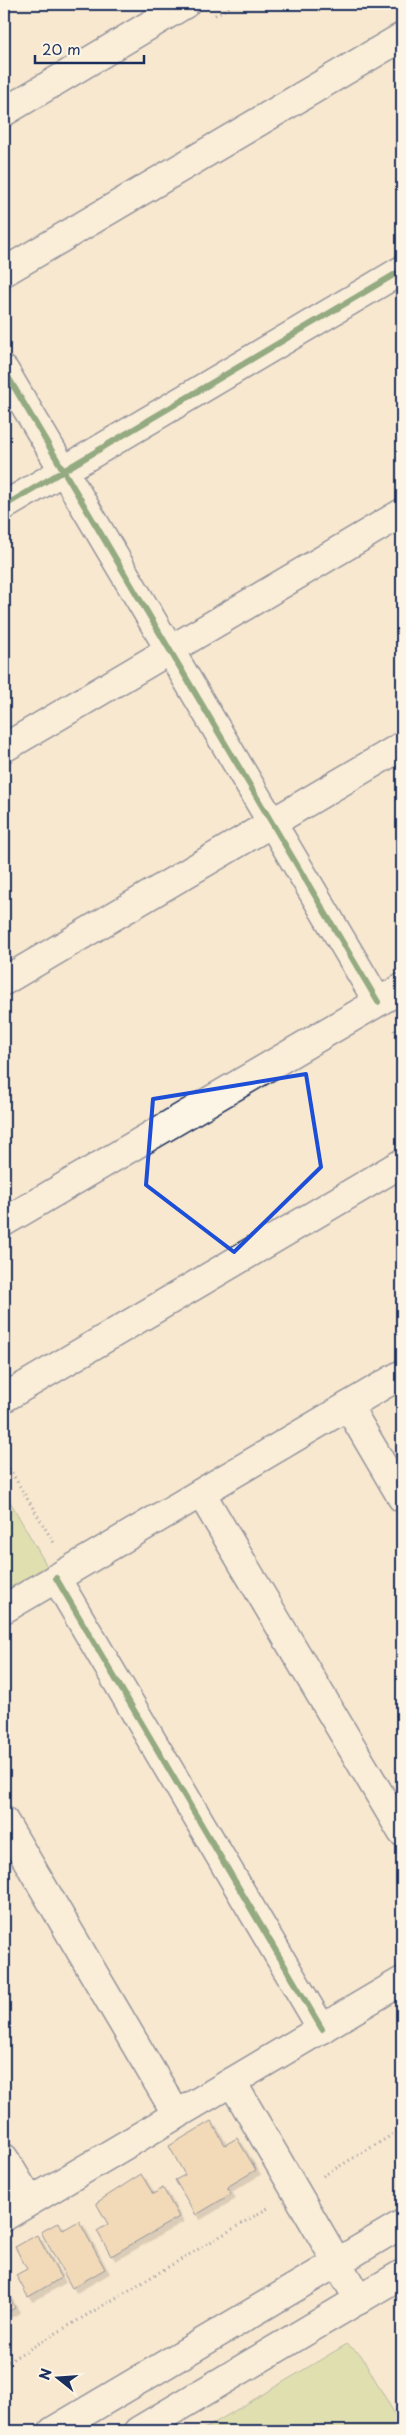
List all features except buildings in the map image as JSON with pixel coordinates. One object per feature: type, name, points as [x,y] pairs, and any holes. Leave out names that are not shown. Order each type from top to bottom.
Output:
[{"type":"street","points":[[4,112],[185,4]]},
{"type":"street","points":[[4,272],[402,37]]},
{"type":"street","points":[[4,506],[402,270]]},
{"type":"street","points":[[4,370],[378,1002]]},
{"type":"street","points":[[4,748],[402,513]]},
{"type":"street","points":[[4,981],[402,746]]},
{"type":"street","points":[[4,1222],[402,988]]},
{"type":"street","points":[[4,1398],[402,1163]]},
{"type":"street","points":[[4,1609],[402,1374]]},
{"type":"street","points":[[348,1406],[402,1498]]},
{"type":"street","points":[[201,1493],[402,1832]]},
{"type":"street","points":[[63,1574],[322,2029]]},
{"type":"street","points":[[4,1821],[177,2115]]},
{"type":"street","points":[[4,2217],[402,1981]]},
{"type":"street","points":[[232,2082],[359,2300]]},
{"type":"street","points":[[4,2158],[30,2202]]},
{"type":"street","points":[[53,2431],[402,2224]]},
{"type":"street","points":[[138,2431],[402,2274]]},
{"type":"path","points":[[4,1460],[63,1574]]},
{"type":"path","points":[[4,2364],[402,2129]]},
{"type":"highlighted area","points":[[306,1074],[321,1167],[234,1252],[146,1185],[153,1099]]},
{"type":"green space","points":[[4,1491],[47,1566],[4,1592]]},
{"type":"green space","points":[[347,2344],[361,2355],[402,2427],[402,2431],[201,2431]]},
{"type":"cycle path","points":[[4,506],[402,270]]},
{"type":"cycle path","points":[[4,370],[378,1002]]},
{"type":"cycle path","points":[[56,1578],[322,2029]]}]
